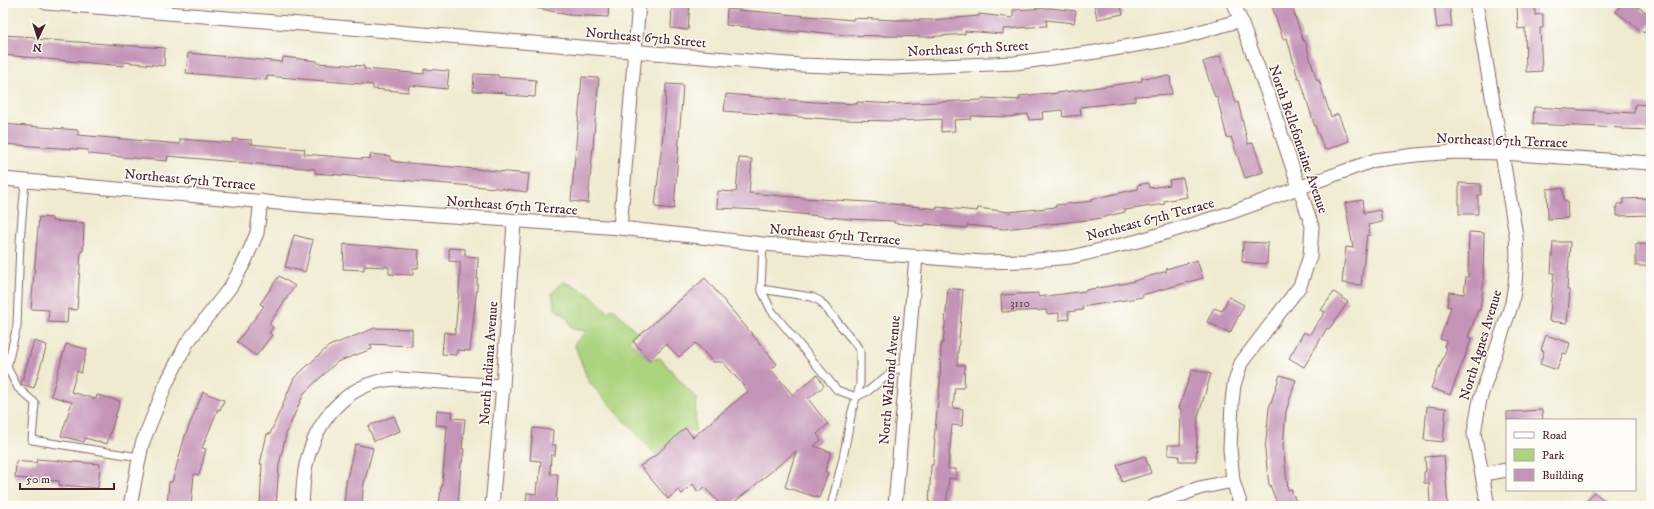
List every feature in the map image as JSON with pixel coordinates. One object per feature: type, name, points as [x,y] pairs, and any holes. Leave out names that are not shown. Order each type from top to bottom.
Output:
[{"type":"street","name":"Northeast 67th Street","points":[[46,3],[831,67],[930,67],[1015,63],[1096,52],[1182,37],[1241,20]]},
{"type":"street","points":[[620,228],[639,3]]},
{"type":"street","name":"North Bellefontaine Avenue","points":[[1234,3],[1270,100],[1312,226],[1310,256],[1300,286],[1241,363],[1234,385],[1230,449],[1234,481],[1241,506]]},
{"type":"street","name":"North Agnes Avenue","points":[[1476,3],[1516,235],[1517,262],[1512,303],[1480,399],[1476,416],[1474,433],[1488,506]]},
{"type":"street","name":"Northeast 67th Terrace","points":[[3,179],[514,222],[620,228],[763,244],[984,262],[1071,257],[1138,241],[1183,228],[1375,160],[1454,152],[1502,153],[1651,163]]},
{"type":"street","points":[[130,506],[142,444],[167,382],[187,343],[231,286],[245,261],[257,233],[260,201]]},
{"type":"street","name":"North Indiana Avenue","points":[[492,506],[503,386],[514,222]]},
{"type":"street","name":"North Walrond Avenue","points":[[895,506],[916,257]]},
{"type":"street","points":[[302,506],[304,475],[307,458],[313,442],[330,413],[342,400],[355,390],[370,383],[386,379],[503,386]]},
{"type":"street","points":[[1483,474],[1506,470]]},
{"type":"street","points":[[1154,506],[1199,488],[1234,481]]},
{"type":"lane","points":[[25,181],[20,242],[17,326],[7,366],[18,388],[35,403],[32,440],[139,458]]},
{"type":"lane","points":[[763,244],[761,289],[771,310],[837,390],[856,397],[868,391],[894,370],[906,367]]},
{"type":"lane","points":[[761,289],[812,297],[820,301],[860,351],[860,385],[852,411],[843,458],[831,506]]},
{"type":"green space","points":[[563,282],[588,294],[608,312],[613,308],[637,332],[629,340],[649,360],[660,358],[696,398],[695,432],[685,428],[656,455],[589,382],[574,344],[587,331],[572,329],[567,317],[555,309],[552,293]]},
{"type":"building","points":[[533,3],[609,3],[608,17],[568,15],[533,7]]},
{"type":"building","points":[[672,3],[690,3],[688,30],[671,28]]},
{"type":"building","points":[[1094,3],[1120,3],[1123,14],[1097,19]]},
{"type":"building","points":[[1271,3],[1291,3],[1303,41],[1305,41],[1317,81],[1319,80],[1331,117],[1338,114],[1349,141],[1325,150],[1314,124],[1300,78],[1298,78],[1287,38],[1283,39]]},
{"type":"building","points":[[1449,3],[1452,26],[1437,28],[1434,4]]},
{"type":"building","points":[[1517,3],[1535,3],[1535,15],[1543,14],[1543,28],[1540,28],[1542,71],[1526,72],[1525,28],[1518,29]]},
{"type":"building","points":[[1622,3],[1632,3],[1651,16],[1651,23],[1644,33],[1616,12]]},
{"type":"building","points":[[1050,8],[1076,11],[1074,23],[1046,20],[1047,26],[1003,29],[1003,34],[965,31],[965,34],[927,37],[844,35],[726,25],[727,9],[853,20],[853,18],[932,20],[979,16],[979,14],[1013,18],[1013,10]]},
{"type":"building","points":[[3,35],[35,37],[34,39],[165,48],[164,66],[124,62],[124,66],[3,55]]},
{"type":"building","points":[[188,53],[282,62],[283,57],[317,61],[317,63],[364,66],[364,69],[424,74],[424,69],[449,71],[447,89],[409,85],[408,92],[373,89],[373,85],[267,76],[267,80],[186,73]]},
{"type":"building","points":[[1220,56],[1236,103],[1238,102],[1248,144],[1253,143],[1263,172],[1245,178],[1231,137],[1227,138],[1217,96],[1215,97],[1203,62]]},
{"type":"building","points":[[474,74],[498,75],[498,77],[536,80],[535,97],[473,91]]},
{"type":"building","points":[[1170,76],[1172,94],[1135,96],[1135,101],[1080,107],[1081,115],[1063,117],[1062,110],[1042,112],[1043,119],[1029,120],[1028,114],[1010,117],[971,116],[971,119],[954,120],[955,131],[941,132],[941,119],[898,121],[840,120],[724,111],[726,94],[815,102],[857,104],[857,102],[896,104],[982,100],[982,98],[1020,100],[1020,96],[1050,94],[1142,81],[1142,78]]},
{"type":"building","points":[[582,77],[599,78],[588,203],[571,201]]},
{"type":"building","points":[[666,84],[683,85],[674,209],[655,207],[665,115]]},
{"type":"building","points":[[1635,104],[1650,105],[1651,130],[1533,124],[1534,107],[1634,113]]},
{"type":"building","points":[[3,124],[78,130],[78,135],[180,144],[180,139],[232,143],[233,139],[252,140],[252,144],[305,149],[304,154],[370,159],[371,154],[390,156],[390,160],[397,162],[529,174],[527,192],[497,188],[315,173],[315,169],[168,156],[167,161],[88,154],[88,150],[3,144]]},
{"type":"building","points":[[739,158],[752,159],[749,193],[803,198],[884,203],[937,209],[937,207],[977,211],[978,208],[1009,212],[1056,207],[1056,205],[1092,201],[1091,199],[1138,189],[1137,185],[1148,183],[1149,188],[1170,185],[1169,180],[1183,178],[1187,197],[1164,201],[1165,204],[1125,210],[1125,212],[1096,219],[1004,229],[967,225],[967,228],[925,224],[925,226],[894,223],[894,221],[849,219],[761,210],[717,208],[718,191],[736,192]]},
{"type":"building","points":[[1459,183],[1481,184],[1481,195],[1478,195],[1478,214],[1459,214]]},
{"type":"building","points":[[1563,188],[1564,201],[1567,201],[1568,218],[1548,219],[1547,189]]},
{"type":"building","points":[[1651,198],[1651,215],[1617,216],[1617,204],[1623,204],[1623,199]]},
{"type":"building","points":[[1362,200],[1364,213],[1380,210],[1382,222],[1368,225],[1370,235],[1367,235],[1361,285],[1342,283],[1346,247],[1353,248],[1345,203]]},
{"type":"building","points":[[39,217],[52,218],[52,221],[84,223],[83,251],[81,251],[77,310],[68,309],[67,323],[48,322],[49,310],[31,309]]},
{"type":"building","points":[[1469,232],[1484,233],[1484,279],[1480,310],[1478,310],[1468,337],[1472,338],[1450,395],[1431,388],[1447,348],[1444,347],[1446,341],[1440,339],[1451,307],[1447,306],[1449,292],[1464,294],[1466,277],[1468,277]]},
{"type":"building","points":[[294,235],[313,240],[305,272],[285,267]]},
{"type":"building","points":[[1243,242],[1268,243],[1267,264],[1242,262]]},
{"type":"building","points":[[1553,242],[1570,242],[1567,290],[1570,290],[1567,323],[1549,321],[1554,273],[1551,273]]},
{"type":"building","points":[[344,244],[419,250],[418,268],[413,268],[413,275],[389,274],[389,267],[364,266],[364,270],[343,269]]},
{"type":"building","points":[[1636,244],[1651,244],[1651,266],[1636,266]]},
{"type":"building","points":[[449,248],[465,249],[465,256],[478,257],[477,287],[470,351],[457,350],[456,355],[442,354],[444,332],[455,334],[460,279],[460,262],[449,261]]},
{"type":"building","points":[[1197,260],[1203,278],[1142,295],[1143,297],[1082,307],[1083,310],[1068,312],[1069,319],[1059,320],[1059,313],[1047,314],[1046,310],[1002,312],[1001,295],[1038,293],[1038,297],[1086,291],[1127,283]]},
{"type":"building","points":[[279,276],[295,286],[269,324],[273,327],[269,333],[272,335],[256,356],[237,342],[264,306],[260,304]]},
{"type":"building","points":[[705,278],[777,364],[771,370],[793,395],[817,375],[824,386],[808,399],[828,424],[817,434],[821,440],[814,446],[831,452],[825,471],[828,473],[819,498],[785,487],[796,451],[730,506],[722,506],[704,487],[698,492],[693,484],[682,494],[678,490],[668,499],[640,466],[656,455],[685,428],[693,437],[748,391],[723,362],[713,362],[696,343],[679,357],[666,344],[649,360],[633,341]]},
{"type":"building","points":[[948,288],[963,290],[957,365],[965,365],[964,385],[963,388],[955,388],[953,408],[963,409],[962,426],[952,425],[948,469],[956,469],[956,479],[949,478],[946,506],[929,506],[931,465],[933,465],[934,439],[940,383],[941,343],[943,343]]},
{"type":"building","points":[[1334,292],[1348,302],[1329,329],[1327,328],[1304,367],[1289,358],[1304,332],[1309,335],[1325,312],[1321,310]]},
{"type":"building","points":[[1229,297],[1244,305],[1230,333],[1207,322],[1214,308],[1222,311]]},
{"type":"building","points":[[375,328],[412,329],[412,346],[370,344],[372,349],[337,362],[304,393],[286,434],[279,465],[276,506],[260,506],[262,464],[260,464],[267,434],[270,434],[294,378],[329,346]]},
{"type":"building","points":[[1546,335],[1570,343],[1567,354],[1563,353],[1557,370],[1540,364],[1544,351],[1541,350]]},
{"type":"building","points":[[34,341],[47,345],[34,388],[21,384]]},
{"type":"building","points":[[66,344],[87,349],[81,373],[77,371],[71,392],[96,399],[97,395],[120,401],[107,444],[85,438],[84,442],[61,436],[72,402],[51,396]]},
{"type":"building","points":[[1192,369],[1211,374],[1198,417],[1196,461],[1179,461],[1179,456],[1168,455],[1168,445],[1180,445],[1181,409],[1179,408]]},
{"type":"building","points":[[1280,375],[1296,380],[1286,411],[1283,446],[1288,490],[1291,489],[1298,506],[1278,506],[1269,485],[1265,451],[1269,408]]},
{"type":"building","points":[[203,392],[224,400],[220,410],[218,409],[202,448],[206,449],[199,475],[194,474],[191,506],[167,506],[169,482],[172,482],[185,436]]},
{"type":"building","points":[[1427,406],[1446,408],[1443,442],[1424,440]]},
{"type":"building","points":[[437,410],[453,412],[452,418],[465,419],[462,449],[464,449],[461,463],[458,506],[439,506],[447,426],[436,425]]},
{"type":"building","points":[[1542,410],[1543,419],[1507,419],[1507,412]]},
{"type":"building","points":[[394,416],[400,431],[374,441],[368,426]]},
{"type":"building","points":[[533,428],[553,430],[552,445],[556,445],[555,455],[551,455],[550,474],[558,474],[556,506],[526,506],[527,493],[536,494],[541,461],[530,460]]},
{"type":"building","points":[[355,444],[373,448],[363,488],[362,506],[344,506],[346,482]]},
{"type":"building","points":[[1145,456],[1151,473],[1122,482],[1117,465]]},
{"type":"building","points":[[1444,456],[1448,506],[1430,506],[1429,483],[1424,483],[1424,472],[1426,471],[1425,457]]},
{"type":"building","points":[[37,459],[100,464],[98,488],[59,485],[59,481],[15,478],[16,461],[36,463]]},
{"type":"building","points":[[1594,492],[1611,506],[1583,506]]}]
